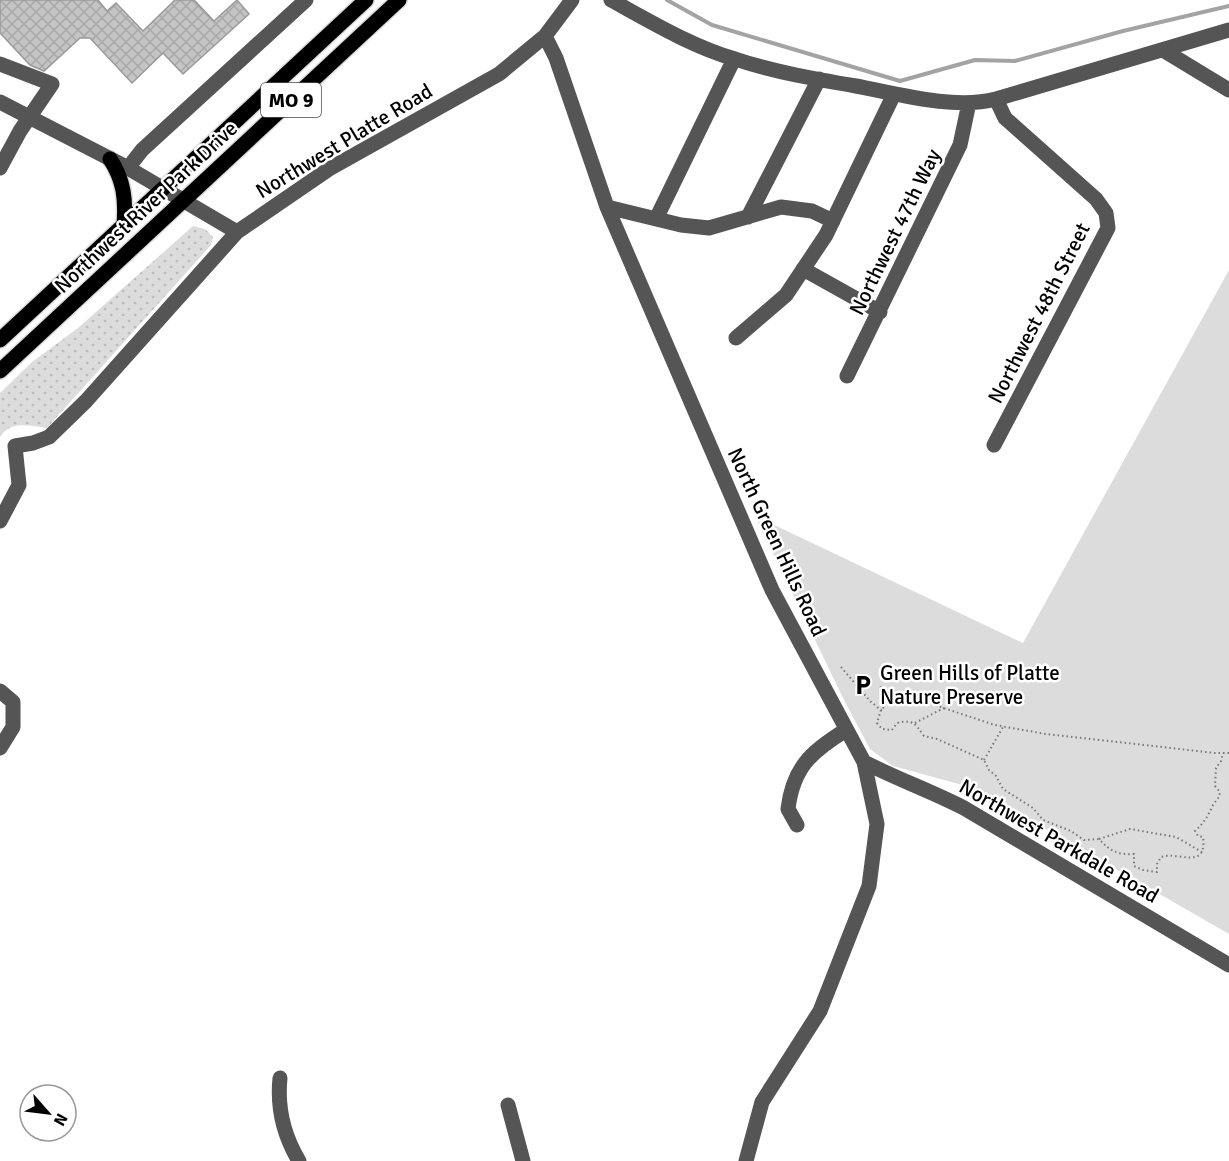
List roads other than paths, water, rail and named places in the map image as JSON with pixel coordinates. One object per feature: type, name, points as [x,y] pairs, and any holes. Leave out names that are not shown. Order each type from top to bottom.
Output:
[{"type":"main road","name":"Northwest River Park Drive","points":[[0,340],[366,0]]},
{"type":"main road","name":"Northwest River Park Drive","points":[[0,371],[399,0]]},
{"type":"main road","points":[[111,159],[120,173],[126,204],[124,225]]},
{"type":"street","points":[[128,168],[142,150],[306,0]]},
{"type":"street","name":"Northwest Platte Road","points":[[0,521],[19,484],[15,446],[49,437],[64,423],[109,377],[237,232],[329,169],[499,74],[545,36],[572,0]]},
{"type":"street","points":[[611,0],[655,25],[734,59],[819,80],[894,94],[969,102],[996,99],[1229,30]]},
{"type":"street","name":"North Green Hills Road","points":[[545,36],[556,58],[607,207],[772,590],[864,762],[877,824],[869,886],[820,1011],[762,1102],[746,1161]]},
{"type":"street","points":[[1163,50],[1229,90]]},
{"type":"street","points":[[656,219],[734,59]]},
{"type":"street","points":[[0,64],[52,84],[20,131],[0,168]]},
{"type":"street","points":[[748,217],[819,80]]},
{"type":"street","points":[[736,338],[786,294],[803,269],[832,221],[894,94]]},
{"type":"street","name":"Northwest 48th Street","points":[[994,446],[1108,228],[1106,213],[1096,199],[1005,118],[996,99]]},
{"type":"street","points":[[0,102],[128,168],[237,232]]},
{"type":"street","name":"Northwest 47th Way","points":[[847,376],[960,145],[969,102]]},
{"type":"street","points":[[607,207],[681,225],[709,228],[781,207],[813,211],[832,221]]},
{"type":"street","points":[[803,269],[880,312]]},
{"type":"street","points":[[0,691],[13,702],[13,727],[0,748]]},
{"type":"street","points":[[797,825],[788,810],[794,780],[810,755],[846,730]]},
{"type":"street","name":"Northwest Parkdale Road","points":[[864,762],[934,792],[964,808],[1229,965]]},
{"type":"street","points":[[280,1078],[279,1093],[283,1126],[299,1161]]},
{"type":"street","points":[[508,1105],[523,1161]]},
{"type":"waterway","points":[[667,0],[712,25],[900,81],[975,60],[1015,61],[1123,31],[1229,6]]},
{"type":"place","name":"Green Hills of Platte Nature Preserve","points":[[863,685]]}]
